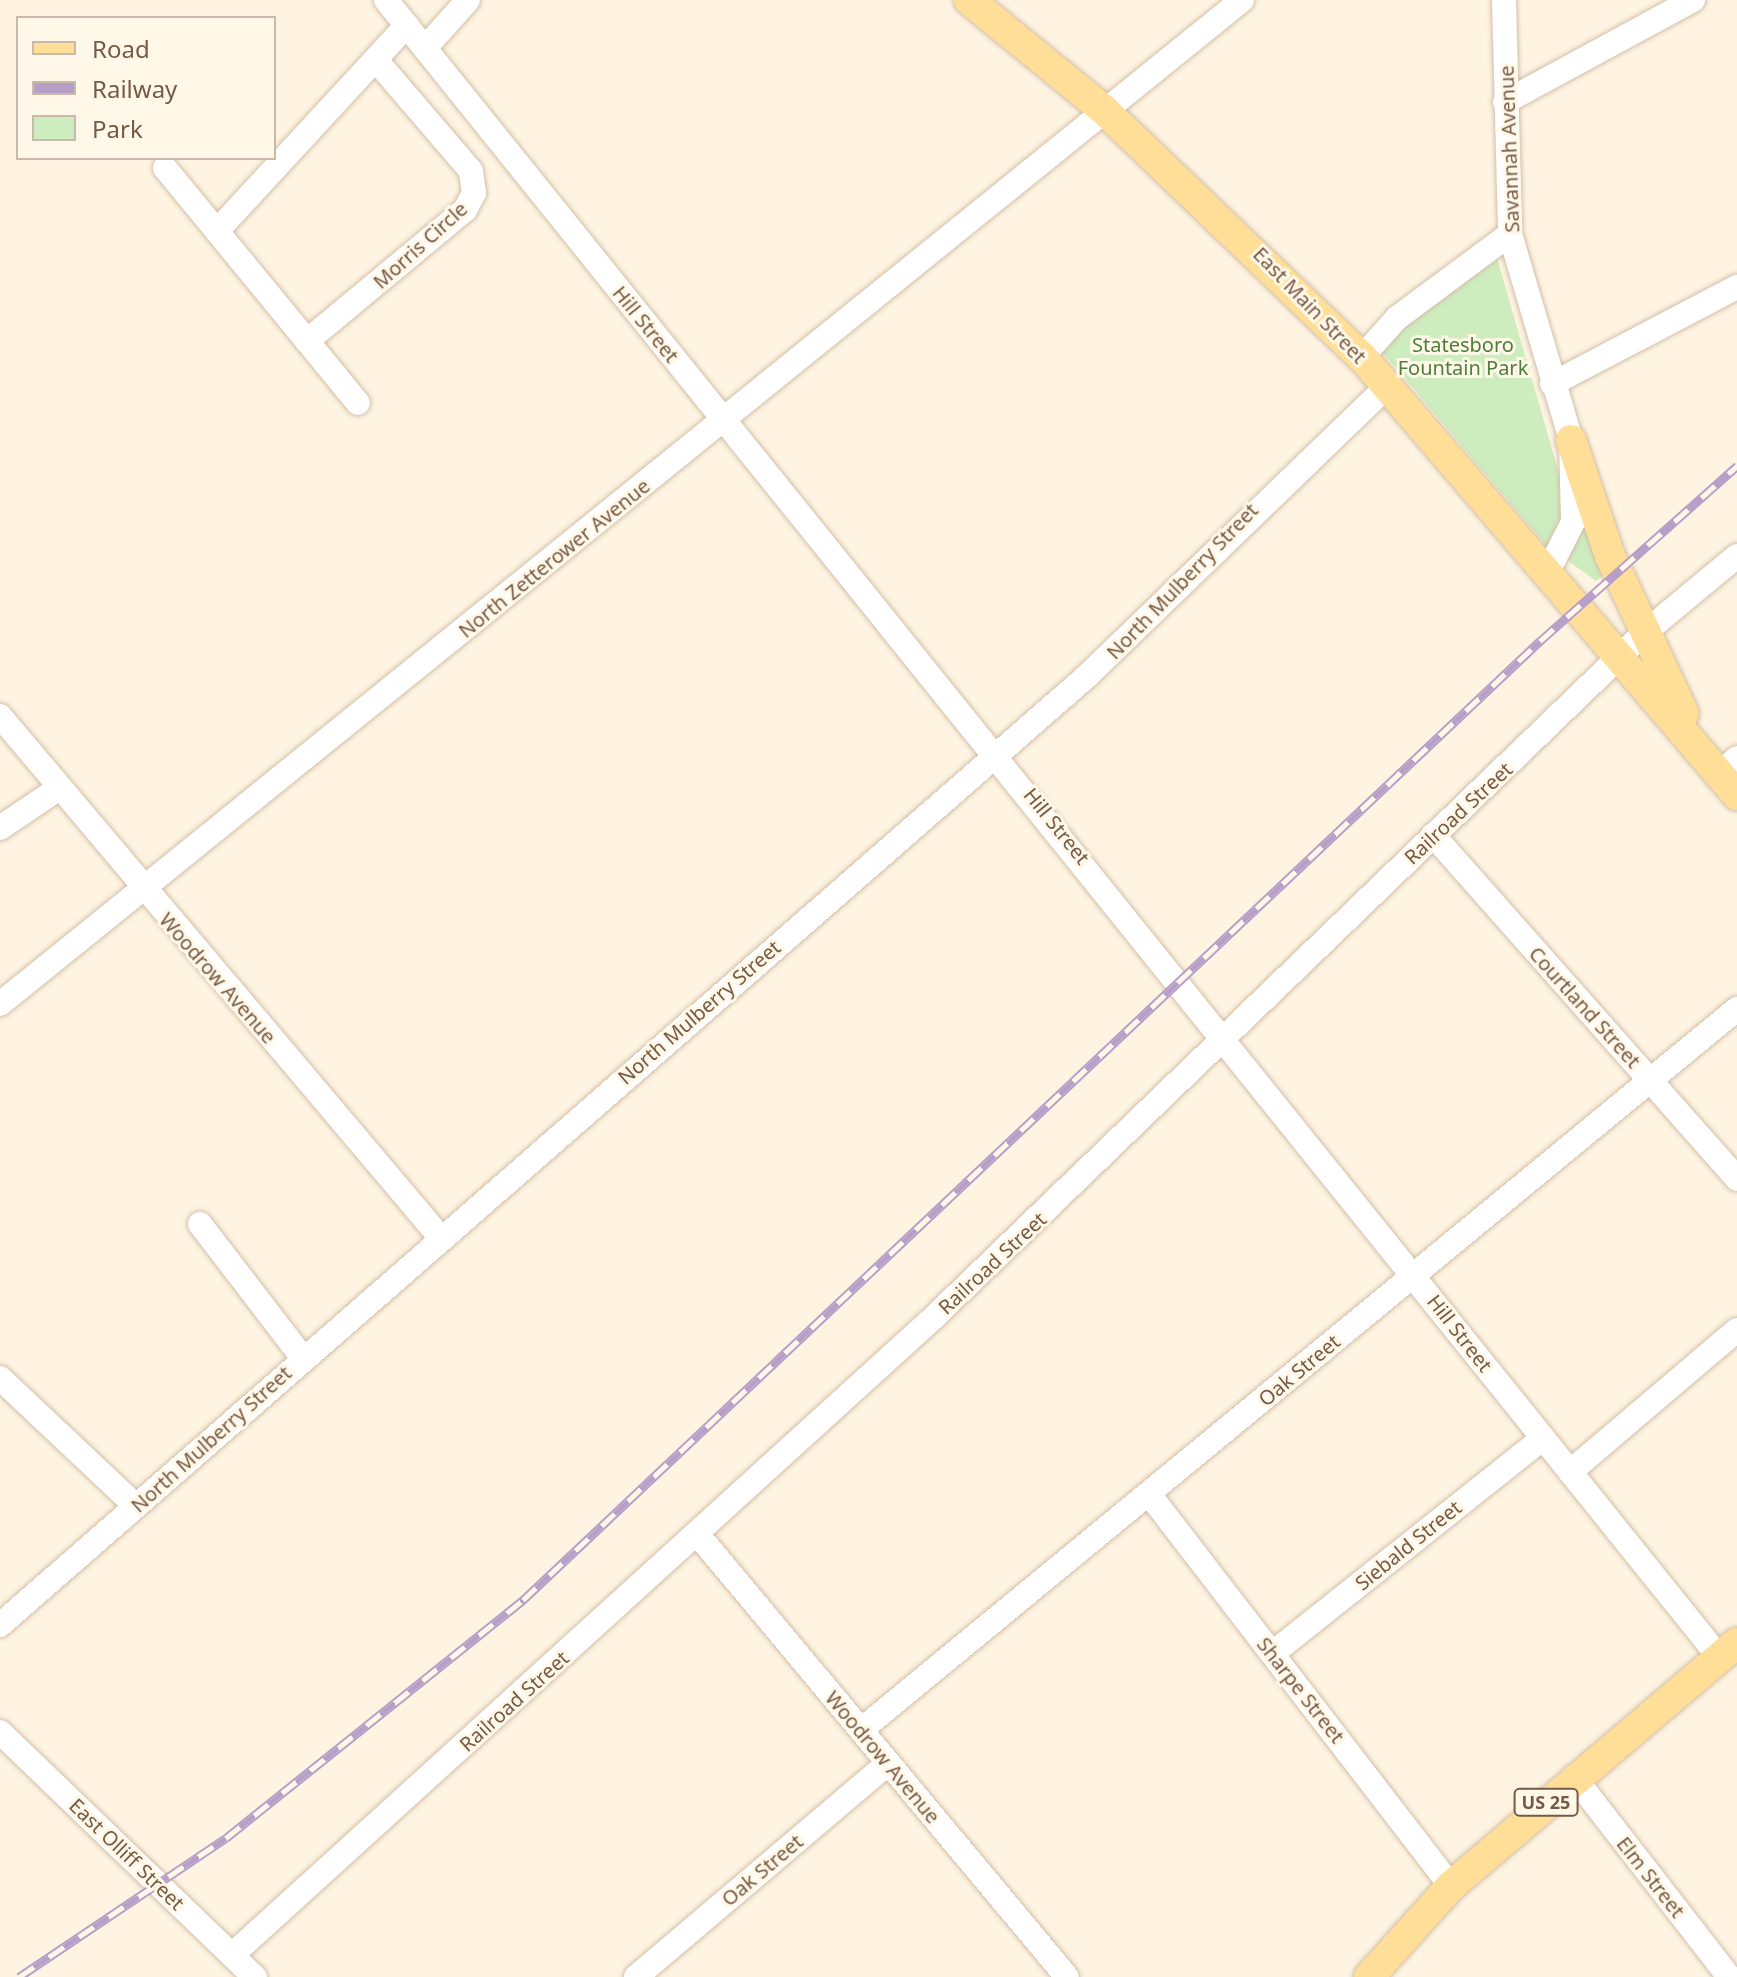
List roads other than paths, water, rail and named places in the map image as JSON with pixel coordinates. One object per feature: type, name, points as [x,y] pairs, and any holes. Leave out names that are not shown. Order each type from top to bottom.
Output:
[{"type":"main road","name":"East Main Street","points":[[969,0],[1104,110],[1362,357],[1700,749],[1731,775]]},
{"type":"main road","points":[[1571,440],[1643,634],[1700,749]]},
{"type":"main road","points":[[1548,571],[1643,634]]},
{"type":"main road","name":"US 25","points":[[1369,1977],[1451,1886],[1574,1777],[1728,1650]]},
{"type":"street","name":"Hill Street","points":[[386,0],[724,421],[998,752],[1570,1472],[1728,1650]]},
{"type":"street","points":[[425,48],[468,0]]},
{"type":"street","name":"North Zetterower Avenue","points":[[0,1004],[1242,0]]},
{"type":"street","name":"Savannah Avenue","points":[[1504,0],[1510,234],[1571,440],[1573,522],[1548,571]]},
{"type":"street","points":[[1505,102],[1693,0]]},
{"type":"street","points":[[217,231],[407,25]]},
{"type":"street","name":"Morris Circle","points":[[307,341],[465,210],[474,193],[471,171],[376,60]]},
{"type":"street","points":[[165,168],[358,403]]},
{"type":"street","points":[[1362,357],[1397,318],[1510,234]]},
{"type":"street","points":[[1552,384],[1737,287]]},
{"type":"street","name":"North Mulberry Street","points":[[0,1625],[440,1237],[1121,645],[1386,387]]},
{"type":"street","name":"Railroad Street","points":[[232,1955],[699,1536],[1227,1038],[1643,634],[1737,556]]},
{"type":"street","name":"Woodrow Avenue","points":[[0,716],[142,889],[440,1237]]},
{"type":"street","points":[[0,828],[59,788]]},
{"type":"street","name":"Courtland Street","points":[[1433,835],[1737,1179]]},
{"type":"street","name":"Oak Street","points":[[861,1730],[1737,1009]]},
{"type":"street","points":[[200,1224],[303,1358]]},
{"type":"street","points":[[1570,1472],[1737,1330]]},
{"type":"street","points":[[0,1378],[136,1506]]},
{"type":"street","name":"Siebald Street","points":[[1273,1653],[1543,1438]]},
{"type":"street","name":"Sharpe Street","points":[[1149,1494],[1451,1886]]},
{"type":"street","name":"Woodrow Avenue","points":[[699,1536],[1067,1977]]},
{"type":"street","name":"East Olliff Street","points":[[0,1732],[255,1977]]},
{"type":"street","name":"Oak Street","points":[[636,1977],[888,1763]]},
{"type":"street","name":"Elm Street","points":[[1574,1777],[1729,1977]]},
{"type":"railway","points":[[19,1977],[226,1838],[523,1600],[1540,641],[1737,466]]},
{"type":"park label","name":"Statesboro Fountain Park","points":[[1463,356]]}]
